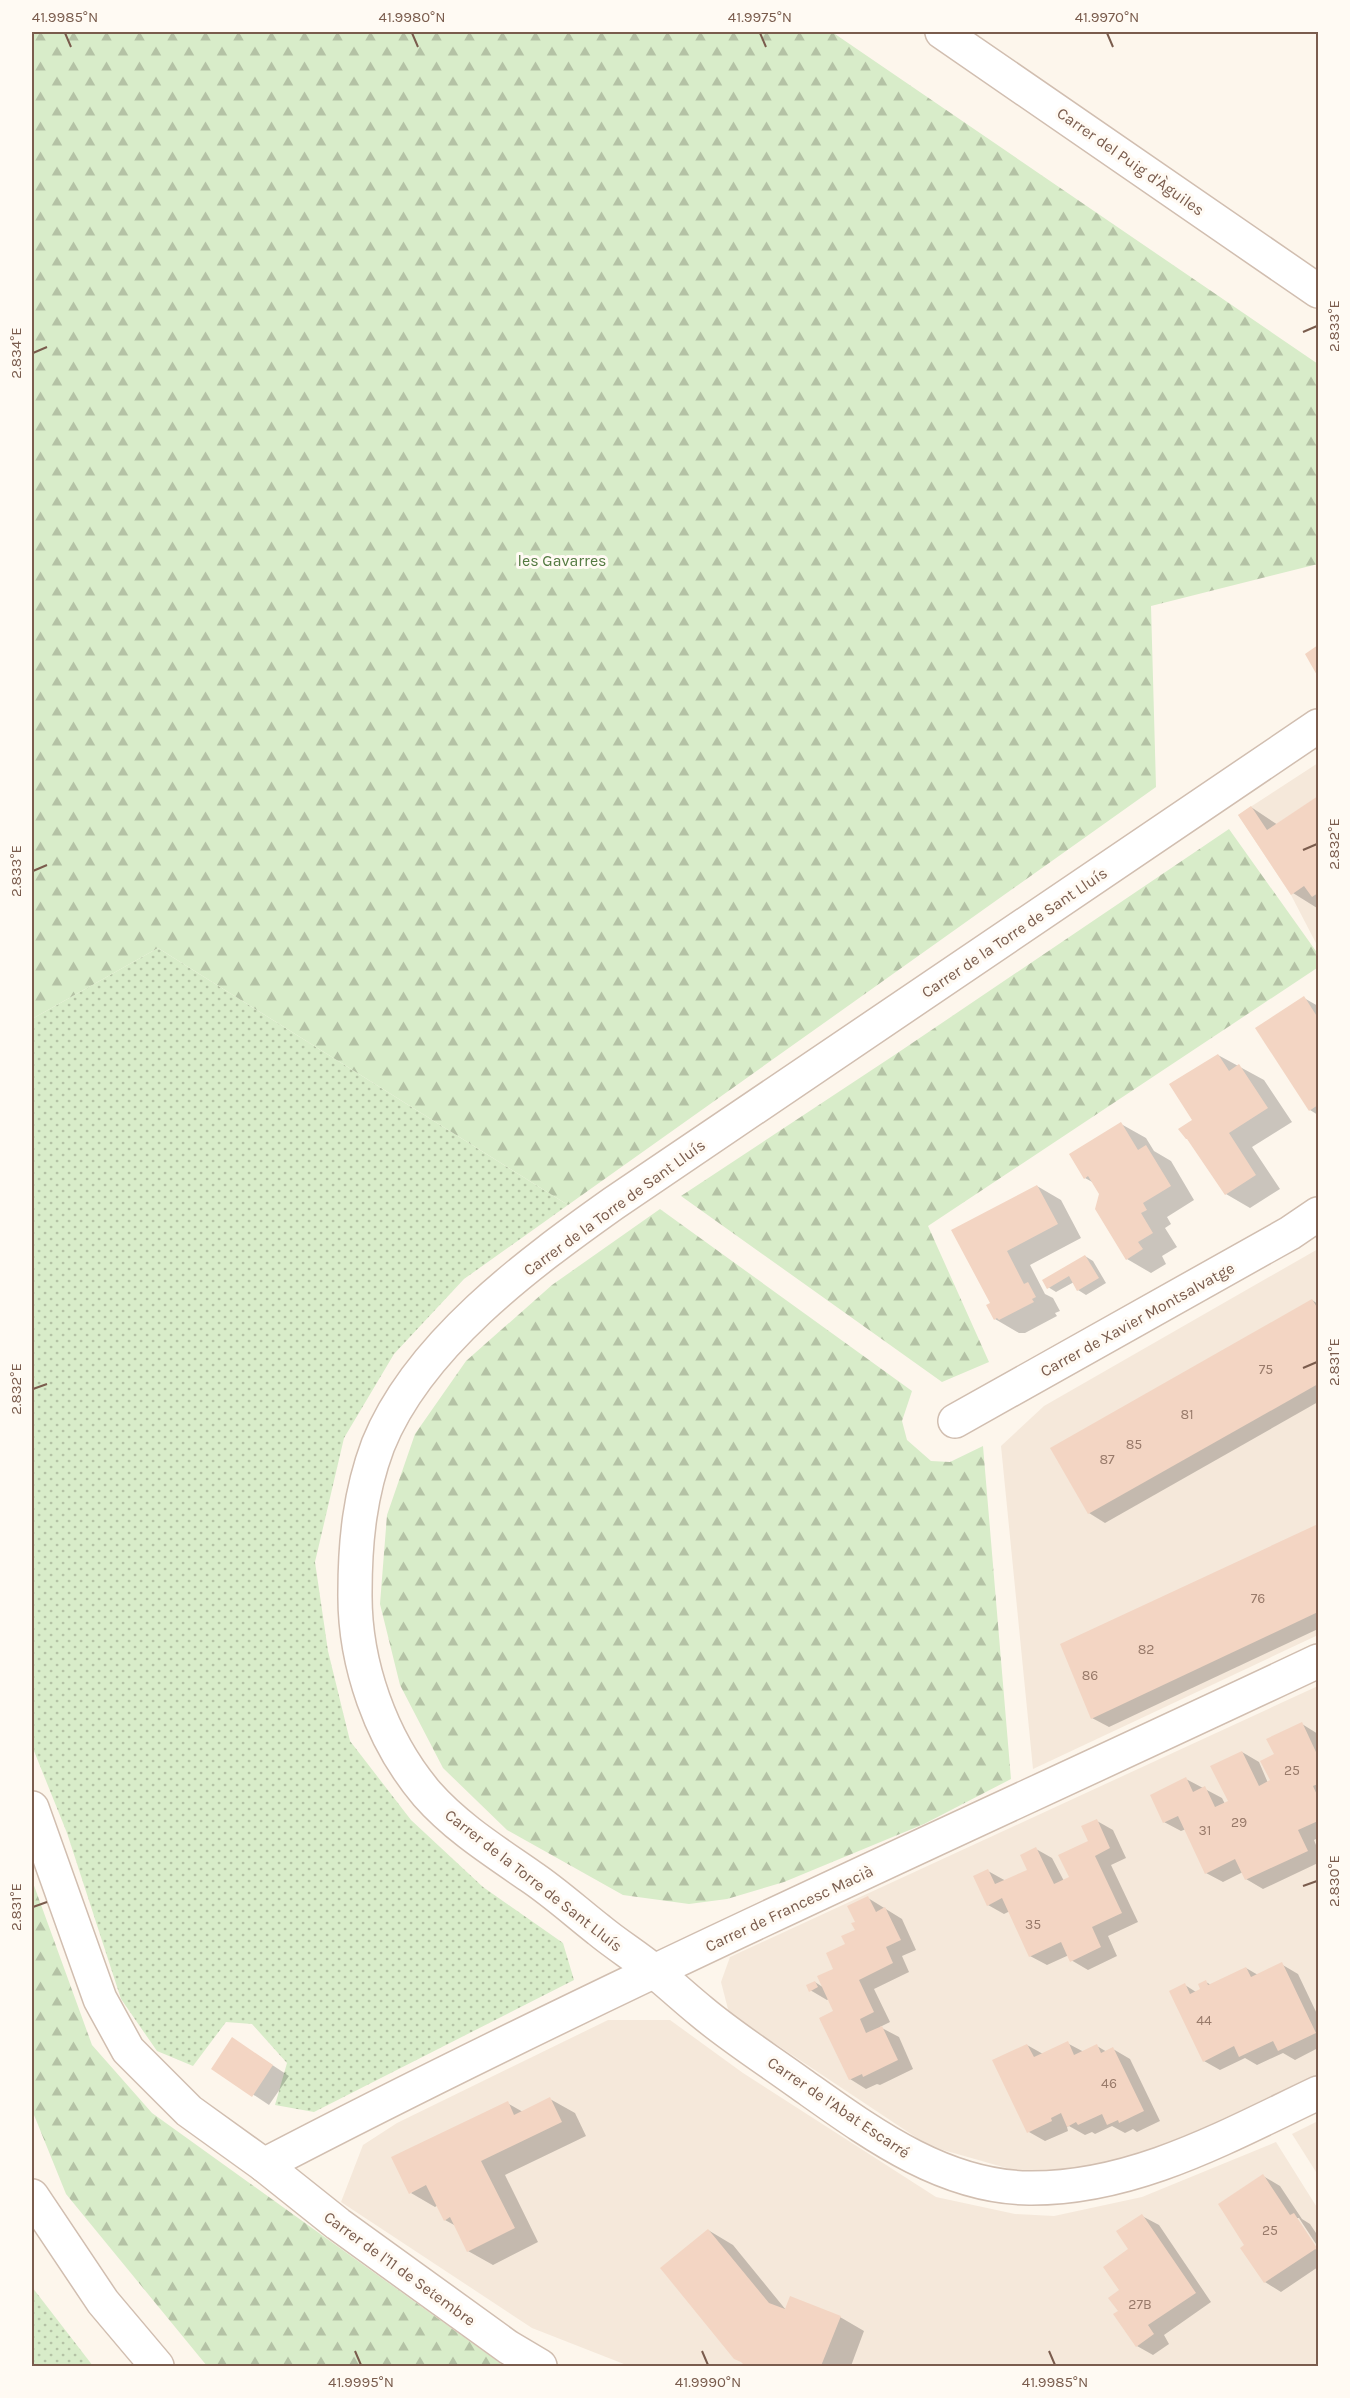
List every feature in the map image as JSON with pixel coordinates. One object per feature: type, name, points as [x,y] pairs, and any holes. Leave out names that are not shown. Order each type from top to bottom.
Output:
[{"type":"street","name":"Carrer del Puig d'Àguiles","points":[[942,32],[1318,291]]},
{"type":"street","name":"Carrer de la Torre de Sant Lluís","points":[[655,1972],[535,1879],[455,1821],[430,1797],[410,1772],[379,1711],[369,1687],[359,1646],[354,1609],[356,1529],[378,1445],[397,1406],[423,1370],[469,1319],[571,1233],[1318,726]]},
{"type":"street","name":"Carrer de Xavier Montsalvatge","points":[[955,1422],[1290,1233],[1318,1214]]},
{"type":"street","name":"Carrer de Francesc Macià","points":[[264,2165],[730,1934],[1318,1661]]},
{"type":"street","name":"Carrer de l'11 de Setembre","points":[[32,1808],[100,1999],[128,2050],[189,2111],[264,2165],[338,2224],[508,2347],[540,2367]]},
{"type":"street","name":"Carrer de l'Abat Escarré","points":[[655,1972],[704,2015],[844,2114],[902,2151],[932,2166],[978,2181],[1028,2188],[1122,2177],[1169,2161],[1318,2093]]},
{"type":"street","points":[[32,2196],[103,2302],[157,2367]]},
{"type":"shaded area","points":[[1318,763],[1318,947],[1291,895],[1238,815]]},
{"type":"shaded area","points":[[1318,1249],[1318,1635],[1033,1769],[1001,1446],[1044,1406]]},
{"type":"shaded area","points":[[1318,1686],[1318,2075],[1184,2138],[1092,2169],[1017,2171],[929,2146],[729,2013],[721,1982],[730,1957]]},
{"type":"shaded area","points":[[608,2020],[670,2020],[743,2073],[936,2197],[1015,2214],[1054,2216],[1142,2197],[1276,2142],[1318,2209],[1318,2366],[629,2366],[532,2328],[341,2202],[363,2145],[397,2123]]},
{"type":"shaded area","points":[[1318,2121],[1318,2175],[1292,2134]]},
{"type":"green space","name":"les Gavarres","points":[[32,32],[832,32],[1318,364],[1318,564],[1151,606],[1156,787],[568,1205],[158,948],[32,1019]]},
{"type":"green space","points":[[1229,829],[1318,954],[1318,970],[1317,968],[928,1226],[989,1362],[942,1382],[681,1196],[896,1054]]},
{"type":"green space","points":[[158,948],[568,1205],[464,1279],[394,1354],[344,1438],[315,1562],[328,1651],[350,1741],[411,1820],[483,1887],[563,1943],[574,1980],[314,2112],[275,2105],[287,2063],[252,2024],[226,2022],[193,2066],[157,2051],[121,1999],[67,1833],[32,1746],[32,1019]]},
{"type":"green space","points":[[660,1209],[912,1391],[902,1421],[907,1440],[931,1461],[950,1462],[983,1446],[1011,1779],[924,1824],[784,1882],[727,1899],[689,1904],[623,1895],[507,1830],[443,1768],[400,1685],[380,1604],[387,1515],[415,1434],[466,1361],[552,1285]]},
{"type":"green space","points":[[32,1880],[92,2045],[152,2113],[504,2366],[207,2366],[66,2194],[32,2110]]},
{"type":"green space","points":[[32,2287],[93,2366],[32,2366]]},
{"type":"building","points":[[1318,645],[1318,677],[1305,654]]},
{"type":"building","points":[[1318,796],[1318,893],[1312,897],[1304,886],[1291,895],[1238,815],[1251,806],[1267,830]]},
{"type":"building","points":[[1304,996],[1318,1018],[1318,1105],[1309,1111],[1255,1028]]},
{"type":"building","points":[[1218,1054],[1229,1071],[1239,1064],[1268,1108],[1229,1133],[1256,1175],[1225,1195],[1178,1129],[1192,1120],[1169,1084]]},
{"type":"building","points":[[1121,1122],[1138,1150],[1146,1145],[1171,1186],[1143,1203],[1147,1210],[1141,1213],[1153,1233],[1138,1242],[1143,1249],[1126,1260],[1095,1209],[1099,1194],[1088,1176],[1084,1179],[1069,1154]]},
{"type":"building","points":[[1037,1185],[1058,1224],[1007,1251],[1024,1284],[1028,1282],[1036,1297],[1032,1299],[1034,1302],[999,1320],[997,1318],[994,1320],[986,1305],[990,1303],[951,1230]]},
{"type":"building","points":[[1085,1255],[1099,1278],[1077,1291],[1069,1276],[1047,1289],[1042,1280]]},
{"type":"building","points":[[1312,1299],[1318,1309],[1318,1384],[1088,1514],[1050,1448]]},
{"type":"building","points":[[1318,1524],[1318,1612],[1091,1719],[1060,1644]]},
{"type":"building","points":[[1302,1722],[1316,1752],[1318,1751],[1318,1784],[1313,1786],[1318,1797],[1318,1821],[1298,1830],[1308,1851],[1245,1880],[1235,1859],[1205,1874],[1178,1816],[1163,1823],[1150,1795],[1186,1777],[1193,1792],[1205,1786],[1215,1807],[1228,1801],[1210,1766],[1242,1751],[1259,1786],[1270,1780],[1260,1761],[1274,1754],[1266,1739]]},
{"type":"building","points":[[1097,1819],[1110,1848],[1095,1856],[1122,1913],[1092,1927],[1101,1947],[1070,1962],[1061,1942],[1029,1957],[1002,1898],[987,1906],[973,1876],[988,1869],[995,1884],[1027,1870],[1020,1855],[1036,1847],[1054,1884],[1069,1877],[1058,1855],[1088,1841],[1081,1826]]},
{"type":"building","points":[[868,1896],[876,1912],[885,1907],[901,1940],[886,1947],[893,1963],[859,1980],[874,2012],[860,2019],[866,2033],[882,2026],[898,2060],[863,2077],[862,2074],[849,2080],[819,2018],[833,2011],[817,1976],[833,1969],[826,1953],[845,1944],[841,1936],[855,1930],[851,1923],[855,1922],[847,1906]]},
{"type":"building","points":[[1282,1962],[1316,2033],[1278,2051],[1273,2041],[1239,2057],[1234,2046],[1203,2062],[1169,1991],[1185,1983],[1190,1994],[1200,1989],[1198,1984],[1206,1980],[1208,1985],[1246,1967],[1251,1977]]},
{"type":"building","points":[[815,1981],[818,1987],[809,1992],[806,1985]]},
{"type":"building","points":[[232,2037],[273,2065],[252,2097],[211,2069]]},
{"type":"building","points":[[1068,2041],[1074,2055],[1097,2044],[1101,2053],[1113,2047],[1144,2111],[1119,2123],[1118,2120],[1107,2125],[1102,2114],[1078,2125],[1076,2122],[1067,2127],[1061,2113],[1051,2118],[1052,2121],[1027,2133],[992,2060],[1027,2044],[1034,2057]]},
{"type":"building","points":[[550,2097],[562,2122],[481,2161],[515,2228],[467,2252],[450,2217],[444,2221],[426,2185],[409,2194],[391,2157],[508,2101],[514,2115]]},
{"type":"building","points":[[1263,2174],[1290,2215],[1294,2213],[1317,2248],[1264,2283],[1240,2248],[1244,2245],[1218,2204]]},
{"type":"building","points":[[1142,2214],[1196,2293],[1148,2325],[1154,2334],[1136,2347],[1113,2314],[1118,2311],[1108,2298],[1119,2290],[1103,2267],[1128,2249],[1116,2231]]},
{"type":"building","points":[[708,2229],[769,2303],[785,2309],[790,2296],[841,2316],[821,2366],[745,2366],[734,2359],[660,2268]]}]
